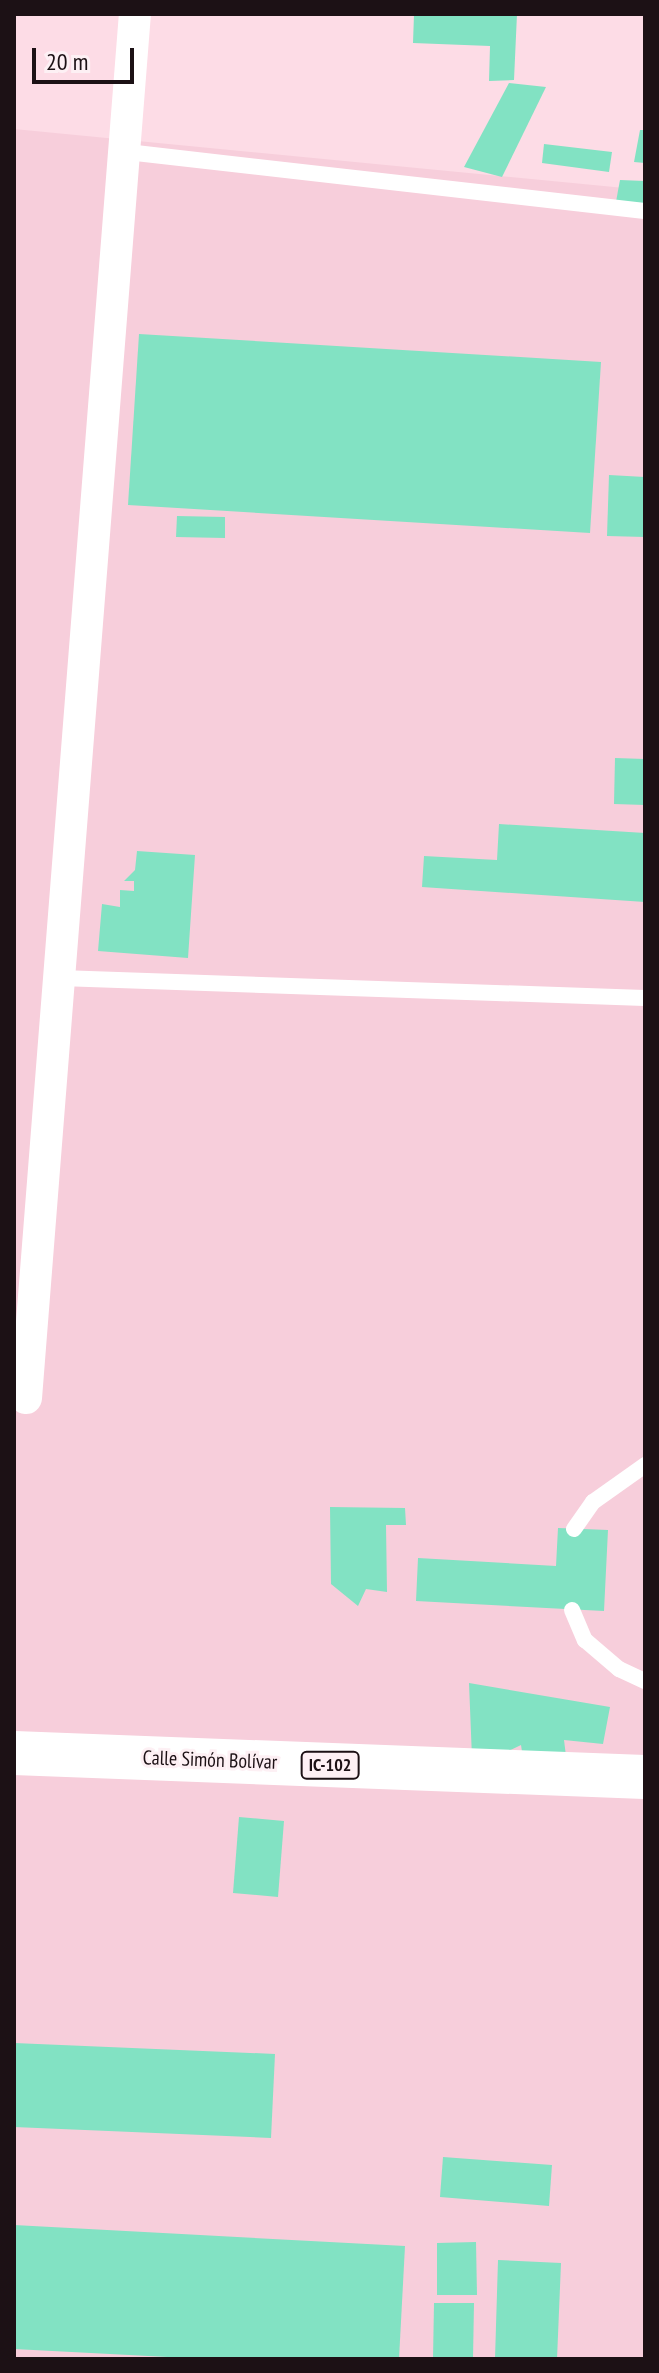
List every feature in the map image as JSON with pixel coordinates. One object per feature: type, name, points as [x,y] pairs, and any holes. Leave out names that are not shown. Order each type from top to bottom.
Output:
[{"type":"main road","name":"Calle Simón Bolívar","points":[[14,1753],[645,1777]]},
{"type":"street","points":[[26,1398],[127,152],[135,14]]},
{"type":"lane","points":[[127,152],[645,211]]},
{"type":"lane","points":[[60,978],[645,998]]},
{"type":"lane","points":[[574,1529],[593,1502],[645,1465]]},
{"type":"lane","points":[[572,1610],[585,1640],[619,1669],[645,1681]]},
{"type":"shaded area","points":[[14,129],[645,190],[645,2359],[14,2359]]},
{"type":"building","points":[[414,14],[517,14],[514,80],[489,81],[490,46],[413,43]]},
{"type":"building","points":[[509,83],[546,87],[502,177],[464,167]]},
{"type":"building","points":[[640,130],[645,130],[645,163],[634,162]]},
{"type":"building","points":[[544,144],[612,152],[609,172],[542,163]]},
{"type":"building","points":[[620,180],[645,181],[645,210],[615,207]]},
{"type":"building","points":[[139,334],[601,362],[590,533],[128,505]]},
{"type":"building","points":[[609,475],[645,477],[645,537],[607,536]]},
{"type":"building","points":[[177,516],[225,517],[225,538],[176,537]]},
{"type":"building","points":[[615,758],[645,759],[645,805],[614,804]]},
{"type":"building","points":[[499,824],[645,833],[645,902],[422,887],[424,856],[497,860]]},
{"type":"building","points":[[137,851],[195,855],[188,958],[98,951],[102,904],[120,907],[120,890],[134,891],[134,881],[124,881],[135,870]]},
{"type":"building","points":[[330,1507],[405,1508],[406,1525],[386,1525],[387,1592],[366,1589],[358,1606],[331,1584]]},
{"type":"building","points":[[558,1528],[608,1530],[604,1611],[416,1601],[418,1558],[556,1566]]},
{"type":"building","points":[[469,1683],[610,1707],[603,1744],[564,1740],[566,1756],[523,1758],[521,1745],[494,1758],[472,1758]]},
{"type":"building","points":[[239,1817],[284,1821],[278,1897],[233,1893]]},
{"type":"building","points":[[14,2043],[275,2054],[271,2138],[14,2127]]},
{"type":"building","points":[[443,2157],[552,2165],[549,2206],[440,2197]]},
{"type":"building","points":[[14,2225],[405,2246],[399,2359],[206,2359],[14,2349]]},
{"type":"building","points":[[476,2242],[477,2295],[437,2295],[437,2243]]},
{"type":"building","points":[[498,2260],[561,2263],[557,2359],[495,2359]]},
{"type":"building","points":[[434,2303],[474,2303],[473,2359],[433,2359]]}]
